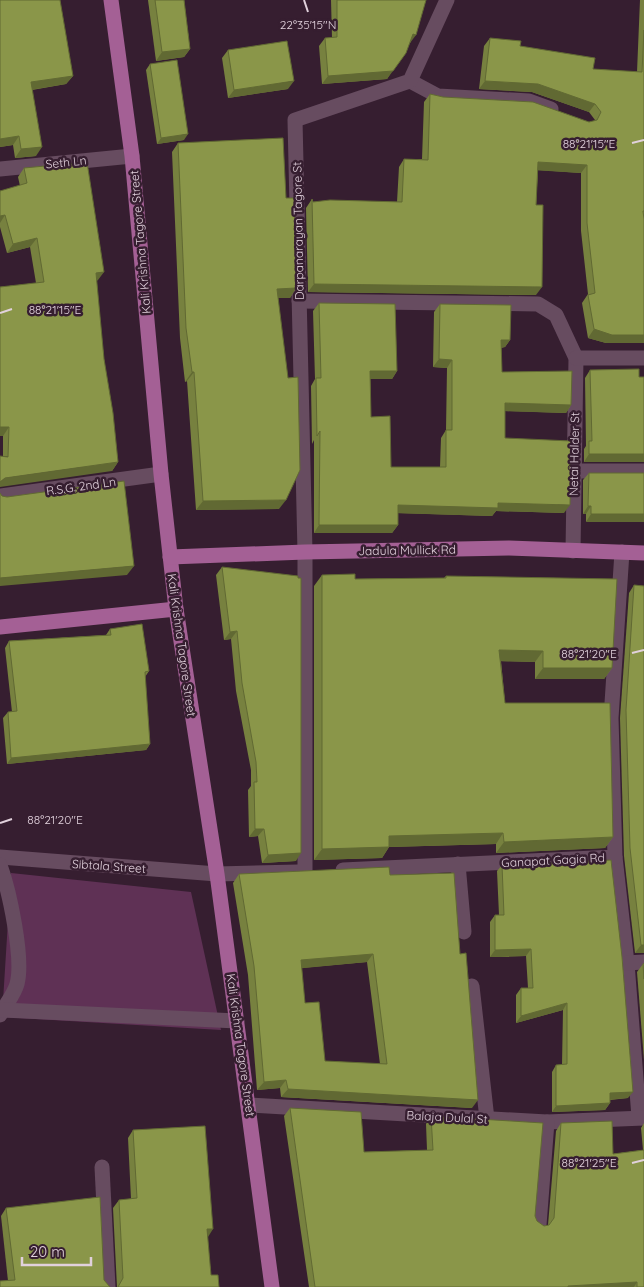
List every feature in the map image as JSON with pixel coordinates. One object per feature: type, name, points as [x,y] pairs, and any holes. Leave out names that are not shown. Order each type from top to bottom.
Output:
[{"type":"main road","name":"Kali Krishna Tagore Street","points":[[111,0],[132,156],[161,474],[176,609],[217,874],[272,1287]]},
{"type":"main road","name":"Jadula Mullick Rd","points":[[170,557],[509,548],[644,553]]},
{"type":"main road","points":[[0,628],[176,609]]},
{"type":"street","points":[[447,0],[410,81],[438,96],[529,101],[567,115]]},
{"type":"street","name":"Darpanarayan Tagore St","points":[[305,871],[305,552],[295,120],[410,81]]},
{"type":"street","name":"Seth Ln","points":[[0,169],[132,156]]},
{"type":"street","points":[[299,301],[538,304],[556,315],[576,358],[644,358]]},
{"type":"street","name":"Netai Halder St","points":[[573,551],[576,358]]},
{"type":"street","points":[[574,471],[644,472]]},
{"type":"street","name":"R.S.G. 2nd Ln","points":[[0,496],[161,474]]},
{"type":"street","name":"Ganapat Gagia Rd","points":[[217,874],[614,857],[611,718],[622,552]]},
{"type":"street","name":"Sibtala Street","points":[[0,857],[217,874]]},
{"type":"street","points":[[614,857],[627,963],[641,1118]]},
{"type":"street","points":[[458,864],[464,932]]},
{"type":"street","points":[[0,865],[8,891],[18,956],[18,984],[1,1012],[237,1020]]},
{"type":"street","points":[[627,963],[644,962]]},
{"type":"street","points":[[472,986],[487,1119]]},
{"type":"street","name":"Balaja Dulal St","points":[[249,1105],[547,1122],[641,1118]]},
{"type":"street","points":[[539,1225],[547,1122]]},
{"type":"street","points":[[102,1167],[108,1287]]},
{"type":"shaded area","points":[[11,873],[191,892],[221,1030],[2,1017]]},
{"type":"building","points":[[0,0],[60,0],[73,76],[31,82],[42,147],[21,149],[19,136],[0,139]]},
{"type":"building","points":[[155,0],[184,0],[190,49],[162,52]]},
{"type":"building","points":[[337,0],[426,0],[416,35],[413,34],[406,53],[393,71],[328,76],[325,38],[337,37]]},
{"type":"building","points":[[644,30],[644,335],[612,335],[594,329],[588,295],[595,293],[587,223],[587,165],[538,162],[536,205],[543,205],[542,287],[314,284],[312,199],[313,202],[330,200],[402,202],[404,159],[428,160],[430,94],[443,97],[533,102],[589,122],[597,120],[601,112],[595,104],[538,84],[485,81],[490,38],[521,41],[520,46],[595,58],[593,69],[642,72]]},
{"type":"building","points":[[287,41],[294,81],[234,90],[228,50]]},
{"type":"building","points":[[177,60],[188,134],[161,138],[150,64]]},
{"type":"building","points":[[283,138],[286,198],[294,198],[296,288],[277,289],[288,378],[298,377],[300,470],[286,500],[203,501],[194,372],[192,372],[186,328],[178,143]]},
{"type":"building","points":[[87,162],[104,272],[96,273],[104,359],[113,413],[118,462],[5,478],[0,482],[0,456],[8,457],[9,427],[0,427],[0,287],[44,282],[37,238],[13,244],[5,215],[0,216],[0,191],[27,183],[24,168]]},
{"type":"building","points":[[319,303],[395,304],[397,371],[370,371],[371,417],[390,416],[391,467],[446,467],[446,430],[452,430],[452,360],[439,359],[440,304],[511,305],[510,340],[501,340],[502,372],[572,371],[571,405],[505,403],[505,438],[571,441],[570,505],[498,503],[498,508],[398,505],[398,525],[319,525],[320,431],[317,436],[316,378],[321,378]]},
{"type":"building","points":[[639,369],[639,377],[644,377],[644,454],[589,454],[589,441],[592,441],[590,370]]},
{"type":"building","points":[[589,473],[644,473],[644,514],[591,514],[591,506],[588,506]]},
{"type":"building","points":[[124,481],[134,566],[0,578],[0,493],[2,496],[7,497]]},
{"type":"building","points":[[222,567],[298,576],[298,578],[301,578],[301,853],[268,855],[264,829],[255,829],[254,782],[257,782],[256,762],[242,683],[237,631],[230,632]]},
{"type":"building","points":[[355,574],[355,579],[446,578],[446,576],[617,579],[612,668],[543,668],[543,651],[499,650],[505,703],[610,703],[613,837],[504,842],[503,833],[389,836],[389,847],[322,849],[322,575]]},
{"type":"building","points":[[634,585],[644,586],[644,945],[641,945],[630,848],[626,710]]},
{"type":"building","points":[[142,624],[149,671],[145,672],[150,744],[11,758],[8,712],[17,711],[9,641],[111,635],[110,629]]},
{"type":"building","points":[[611,860],[622,957],[633,1092],[610,1093],[610,1103],[556,1106],[556,1065],[567,1064],[567,1003],[521,1016],[521,988],[533,988],[531,949],[495,950],[495,915],[504,915],[502,865]]},
{"type":"building","points":[[389,867],[390,875],[454,873],[460,954],[466,953],[478,1100],[288,1089],[286,1080],[264,1082],[254,966],[239,874]],"holes":[[[373,954],[387,1064],[325,1061],[319,1002],[305,1003],[301,960]]]},
{"type":"building","points":[[290,1108],[361,1112],[364,1152],[433,1150],[431,1116],[543,1123],[535,1216],[537,1221],[544,1226],[549,1225],[554,1218],[561,1123],[612,1121],[613,1154],[644,1150],[644,1287],[637,1287],[637,1282],[568,1287],[315,1287]]},
{"type":"building","points":[[205,1126],[213,1229],[207,1229],[211,1275],[218,1275],[219,1287],[118,1287],[123,1278],[119,1200],[137,1198],[133,1130]]},
{"type":"building","points":[[100,1197],[104,1280],[110,1287],[0,1287],[0,1281],[15,1280],[6,1208]]}]
